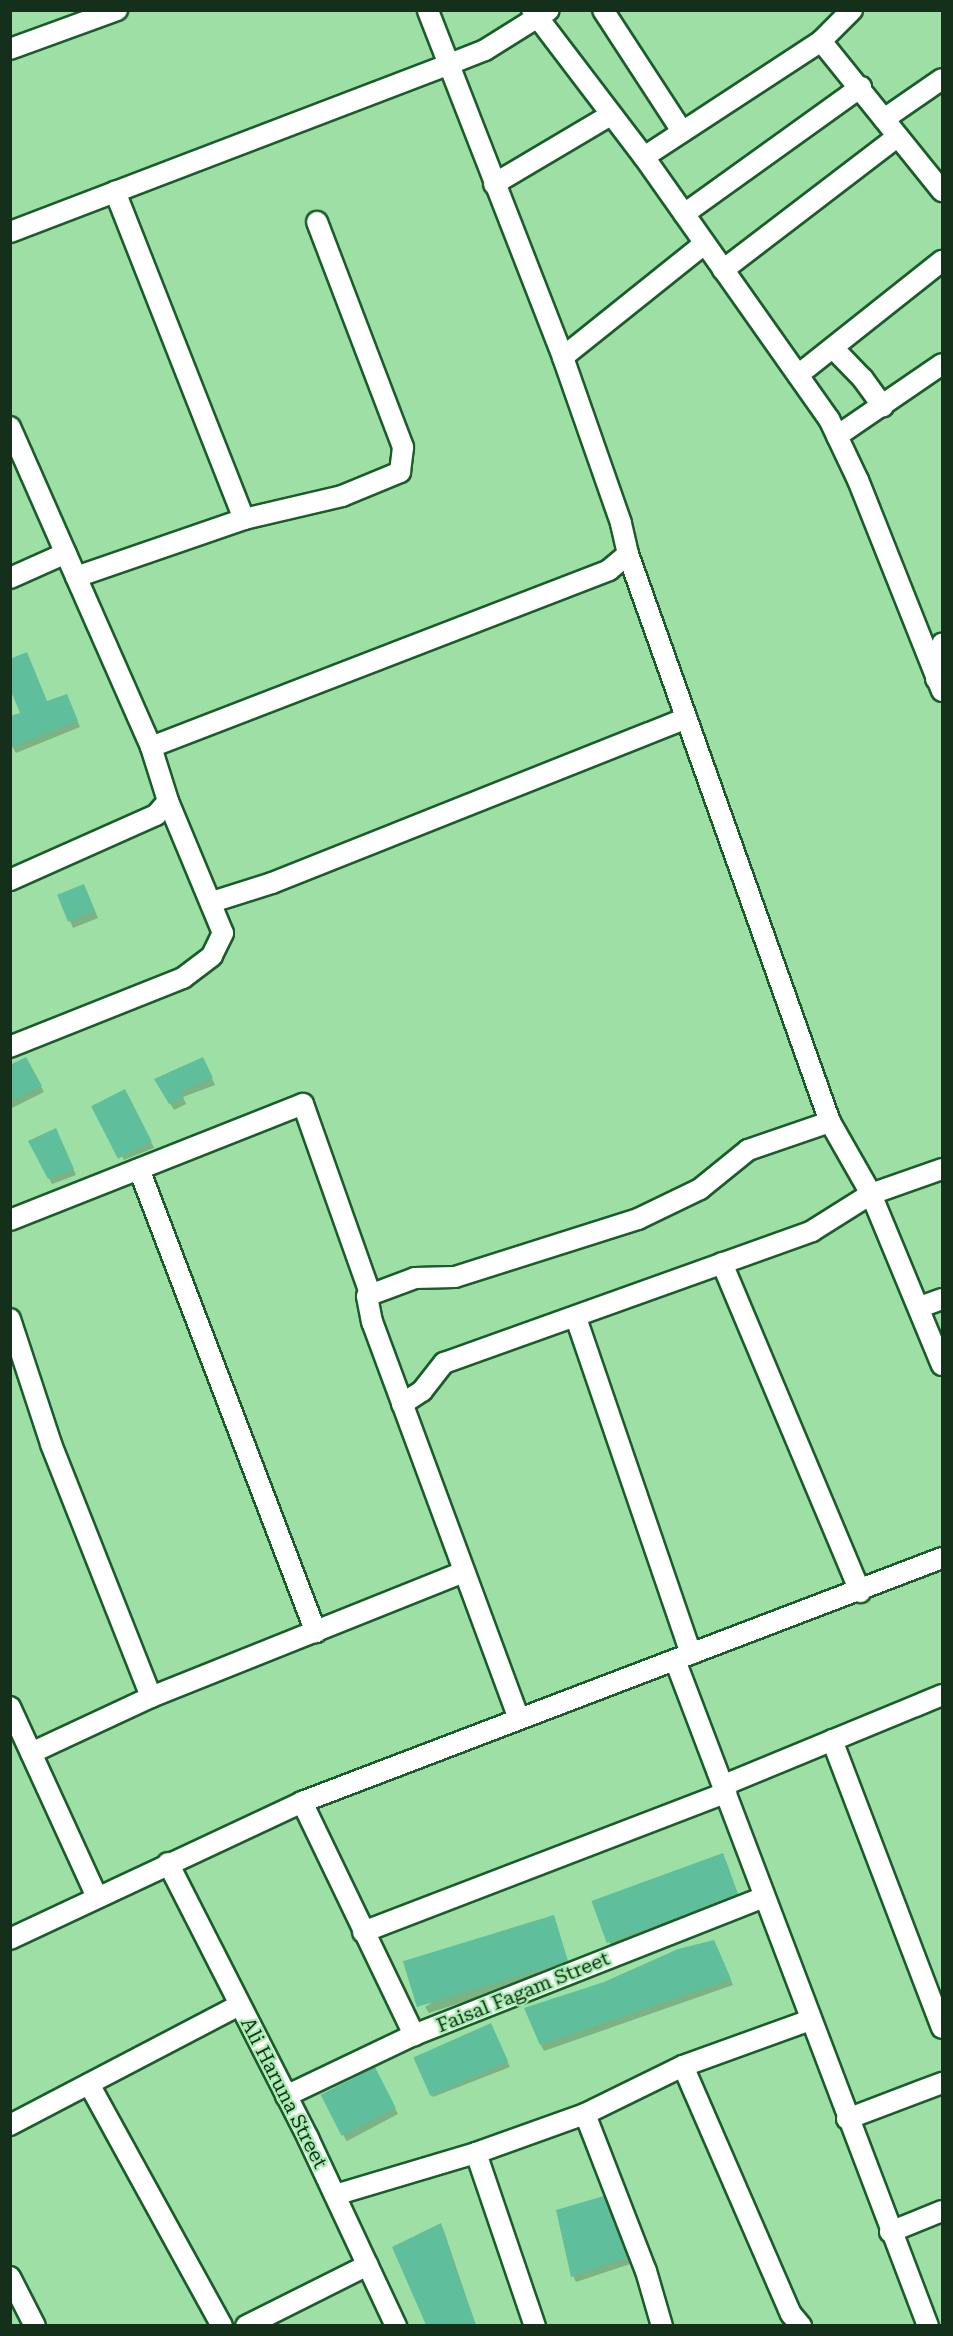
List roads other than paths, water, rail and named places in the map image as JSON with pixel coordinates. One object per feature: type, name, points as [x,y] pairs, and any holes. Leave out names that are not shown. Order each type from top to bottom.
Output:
[{"type":"street","points":[[10,49],[117,10]]},
{"type":"street","points":[[428,10],[447,65],[563,357],[621,523],[628,554],[830,1122],[872,1194],[942,1365]]},
{"type":"street","points":[[603,10],[682,131]]},
{"type":"street","points":[[644,157],[821,41],[830,17],[852,10]]},
{"type":"street","points":[[10,232],[485,50],[539,13],[609,116],[644,157],[798,375],[837,436],[939,685]]},
{"type":"street","points":[[821,41],[861,87],[942,190]]},
{"type":"street","points":[[884,119],[942,79]]},
{"type":"street","points":[[684,214],[861,87]]},
{"type":"street","points":[[494,184],[609,116]]},
{"type":"street","points":[[723,270],[898,136]]},
{"type":"street","points":[[115,192],[244,519]]},
{"type":"street","points":[[76,577],[244,519],[342,496],[400,472],[403,447],[317,222]]},
{"type":"street","points":[[563,357],[704,244]]},
{"type":"street","points":[[798,375],[942,261]]},
{"type":"street","points":[[833,348],[883,407]]},
{"type":"street","points":[[837,436],[938,369]]},
{"type":"street","points":[[10,427],[151,747],[168,801],[223,933],[220,946],[183,978],[10,1047]]},
{"type":"street","points":[[10,578],[66,553]]},
{"type":"street","points":[[151,747],[609,570],[628,554]]},
{"type":"street","points":[[939,685],[942,644]]},
{"type":"street","points":[[212,902],[273,883],[686,718]]},
{"type":"street","points":[[10,880],[156,815],[168,801]]},
{"type":"street","points":[[10,1220],[303,1104],[370,1293]]},
{"type":"street","points":[[519,1719],[365,1301],[370,1293],[415,1278],[455,1277],[638,1219],[700,1189],[748,1150],[830,1122]]},
{"type":"street","points":[[139,1169],[316,1632]]},
{"type":"street","points":[[402,1404],[422,1391],[444,1364],[812,1231],[872,1194],[942,1169]]},
{"type":"street","points":[[723,1263],[860,1592]]},
{"type":"street","points":[[920,1307],[942,1299]]},
{"type":"street","points":[[576,1318],[725,1789],[847,2119],[928,2325]]},
{"type":"street","points":[[10,1319],[51,1444],[151,1697]]},
{"type":"street","points":[[10,1939],[302,1802],[860,1592],[942,1558]]},
{"type":"street","points":[[31,1753],[151,1697],[464,1572]]},
{"type":"street","points":[[363,1932],[725,1789],[832,1740],[942,1697]]},
{"type":"street","points":[[10,1707],[97,1897]]},
{"type":"street","points":[[832,1740],[942,2028]]},
{"type":"street","points":[[302,1802],[414,2035]]},
{"type":"street","name":"Ali Haruna Street","points":[[168,1863],[335,2195],[396,2325]]},
{"type":"street","name":"Faisal Fagam Street","points":[[286,2096],[414,2035],[764,1898]]},
{"type":"street","points":[[10,2125],[240,2005]]},
{"type":"street","points":[[335,2195],[476,2153],[585,2114],[683,2066],[810,2020]]},
{"type":"street","points":[[683,2066],[787,2304],[801,2325]]},
{"type":"street","points":[[89,2084],[222,2325]]},
{"type":"street","points":[[847,2119],[942,2084]]},
{"type":"street","points":[[585,2114],[646,2271],[662,2325]]},
{"type":"street","points":[[476,2153],[535,2325]]},
{"type":"street","points":[[890,2232],[942,2211]]},
{"type":"street","points":[[246,2325],[368,2265]]},
{"type":"street","points":[[10,2277],[35,2325]]}]
